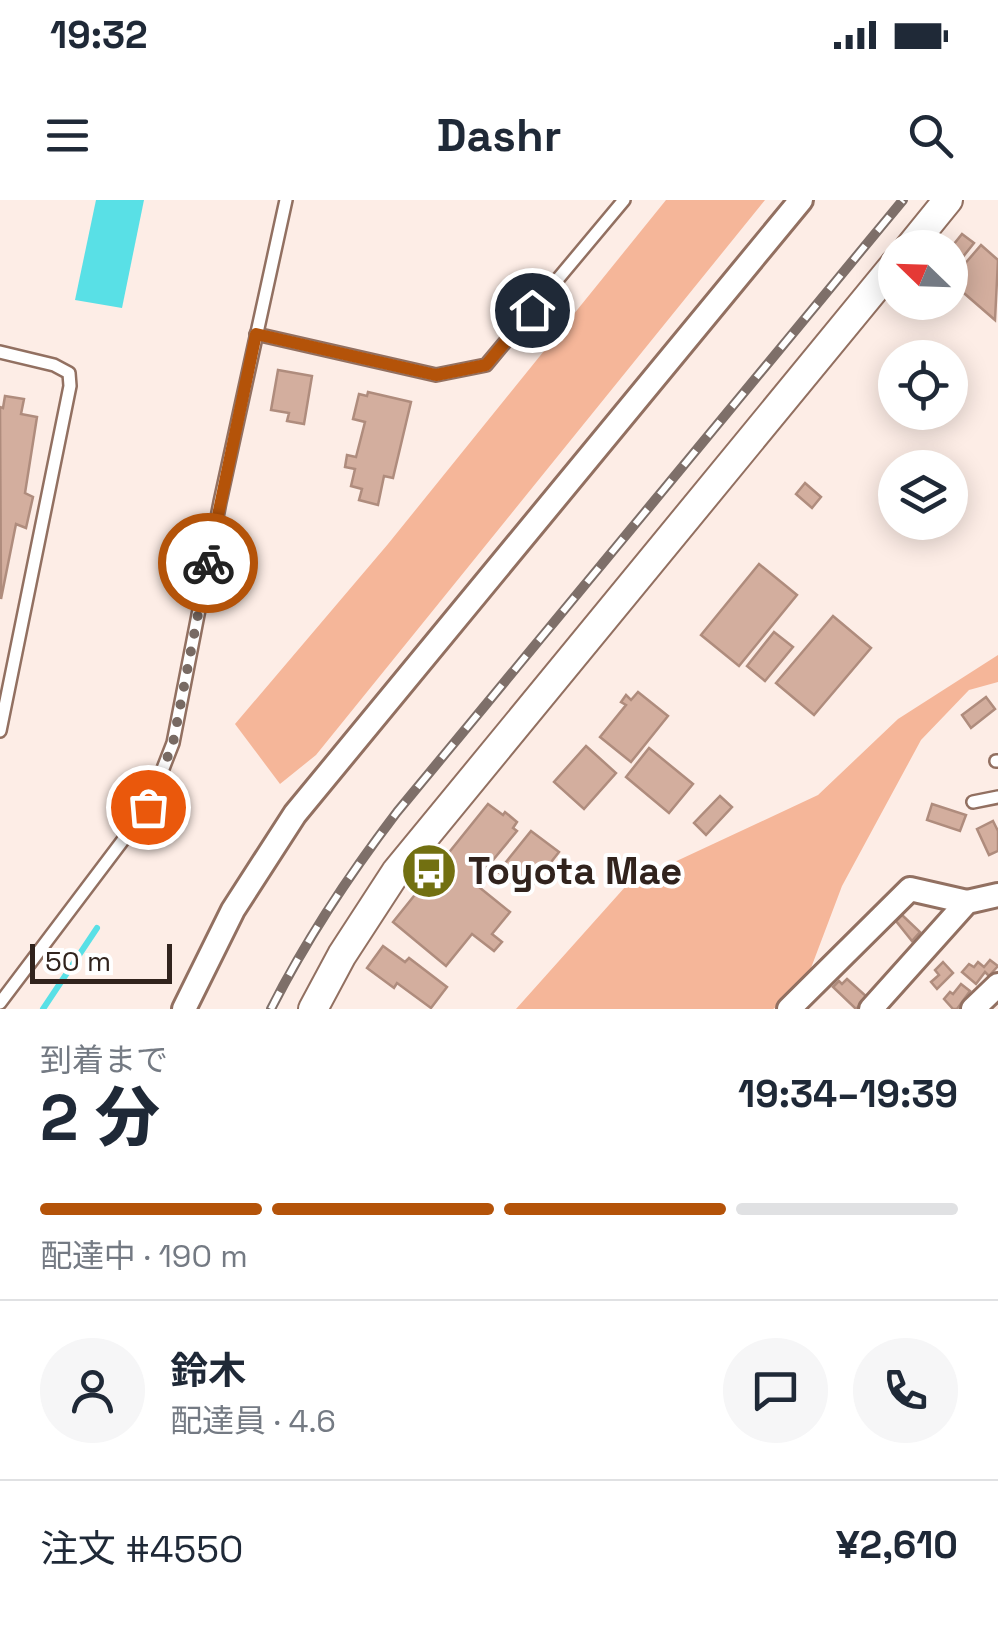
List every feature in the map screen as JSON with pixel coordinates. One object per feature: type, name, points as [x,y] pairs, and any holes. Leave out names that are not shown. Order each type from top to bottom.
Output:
[{"type":"street","points":[[184,1009],[233,910],[295,814],[801,200]]},
{"type":"street","points":[[924,230],[948,200]]},
{"type":"street","points":[[313,1009],[342,955],[396,872],[878,285]]},
{"type":"street","points":[[790,1009],[910,889],[967,902],[998,895]]},
{"type":"street","points":[[871,1009],[967,902]]},
{"type":"street","points":[[972,1009],[998,985]]},
{"type":"lane","points":[[0,1003],[148,807],[173,743],[286,200]]},
{"type":"lane","points":[[256,334],[436,375],[486,365],[624,200]]},
{"type":"lane","points":[[0,352],[54,365],[68,372],[70,386],[0,732]]},
{"type":"lane","points":[[972,802],[998,796]]},
{"type":"shaded area","points":[[666,200],[765,200],[316,755],[280,784],[235,724],[388,544]]},
{"type":"shaded area","points":[[998,655],[998,682],[969,690],[921,740],[842,886],[811,968],[785,1002],[773,1009],[516,1009],[634,877],[638,879],[818,795],[898,719]]},
{"type":"water","points":[[96,200],[144,200],[122,308],[75,300]]},
{"type":"building","points":[[981,245],[998,260],[995,320],[968,297],[968,260]]},
{"type":"building","points":[[278,370],[312,376],[304,424],[287,421],[289,413],[271,410]]},
{"type":"building","points":[[368,392],[411,402],[393,478],[384,476],[378,505],[359,500],[362,489],[351,486],[355,469],[345,467],[347,455],[356,457],[365,422],[353,419],[359,394],[367,396]]},
{"type":"building","points":[[5,396],[24,399],[21,414],[37,417],[25,493],[33,497],[26,528],[16,524],[1,599],[0,407],[3,408]]},
{"type":"building","points":[[805,483],[821,497],[812,508],[796,494]]},
{"type":"building","points":[[759,564],[797,595],[739,666],[701,635]]},
{"type":"building","points":[[833,616],[871,648],[814,715],[776,683]]},
{"type":"building","points":[[774,632],[793,647],[765,681],[747,666]]},
{"type":"building","points":[[638,692],[668,716],[631,762],[600,737],[626,705],[621,702],[626,695],[631,700]]},
{"type":"building","points":[[986,697],[995,709],[971,728],[962,715]]},
{"type":"building","points":[[586,746],[616,773],[584,809],[554,782]]},
{"type":"building","points":[[649,748],[693,784],[669,813],[626,777]]},
{"type":"building","points":[[720,796],[732,807],[706,835],[694,823]]},
{"type":"building","points":[[488,804],[517,822],[513,828],[517,831],[474,883],[510,912],[492,934],[502,942],[494,951],[472,934],[446,966],[393,922]]},
{"type":"building","points":[[932,804],[966,815],[960,831],[927,820]]},
{"type":"building","points":[[993,821],[998,831],[998,851],[989,855],[977,829]]},
{"type":"building","points":[[531,831],[559,852],[526,894],[498,872]]},
{"type":"building","points":[[902,915],[920,932],[912,941],[896,921]]},
{"type":"building","points":[[383,946],[405,962],[409,958],[447,987],[431,1008],[397,983],[394,988],[367,968]]},
{"type":"building","points":[[990,960],[998,966],[989,976],[985,972],[976,984],[962,972],[969,964],[974,967],[978,962],[984,967]]},
{"type":"building","points":[[943,962],[953,973],[937,989],[931,982],[939,975],[935,970]]},
{"type":"building","points":[[847,979],[867,997],[856,1009],[833,987]]},
{"type":"building","points":[[961,984],[970,991],[953,1009],[944,999]]},
{"type":"waterway","points":[[43,1009],[97,928]]},
{"type":"railway","points":[[271,1009],[329,908],[397,812],[903,200]]},
{"type":"way so far","points":[[148,807],[173,743],[208,563]]},
{"type":"place","name":"Toyota Mae","points":[[429,871]]},
{"type":"route","points":[[208,563],[256,334],[436,375],[486,365],[532,310]]}]
